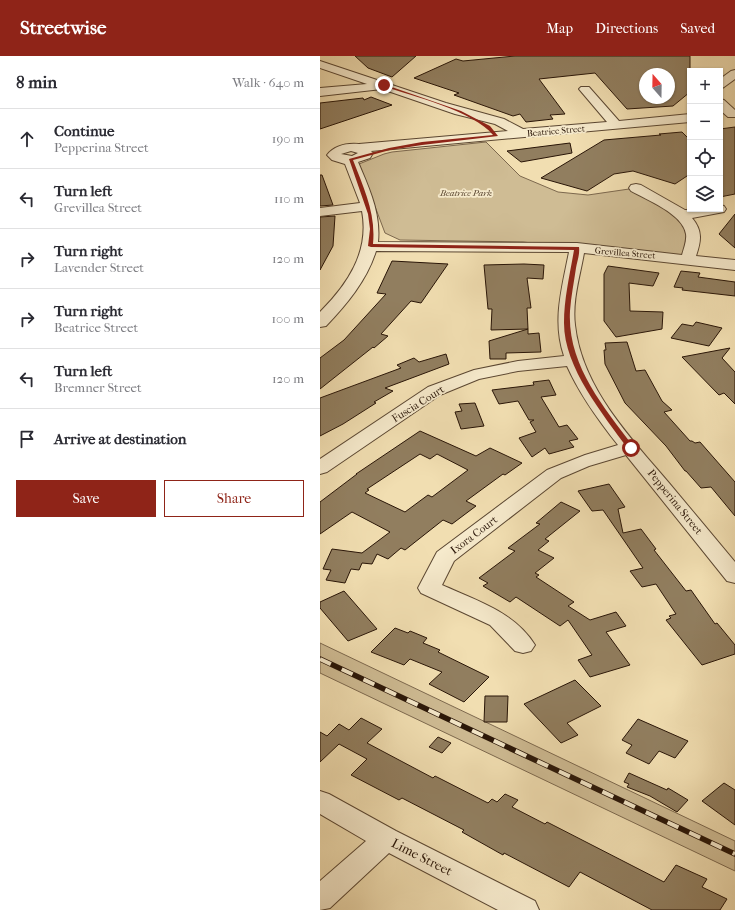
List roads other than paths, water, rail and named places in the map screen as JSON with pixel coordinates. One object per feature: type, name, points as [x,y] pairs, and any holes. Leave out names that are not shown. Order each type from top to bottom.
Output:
[{"type":"street","points":[[320,64],[460,112],[488,127],[496,136]]},
{"type":"street","points":[[723,83],[735,73]]},
{"type":"street","points":[[320,92],[384,85]]},
{"type":"street","points":[[585,89],[616,125]]},
{"type":"street","points":[[723,100],[735,102]]},
{"type":"street","points":[[721,104],[729,115]]},
{"type":"street","points":[[460,112],[483,116],[508,124],[521,134]]},
{"type":"street","name":"Beatrice Street","points":[[320,156],[349,155],[422,143],[687,118]]},
{"type":"street","name":"Beatrice Street","points":[[320,152],[349,155]]},
{"type":"street","points":[[320,322],[338,304],[352,285],[371,246],[372,229],[368,206],[349,155]]},
{"type":"street","points":[[636,188],[682,215],[692,226],[694,233],[688,259]]},
{"type":"street","points":[[320,212],[368,206]]},
{"type":"street","points":[[723,208],[735,206]]},
{"type":"street","points":[[682,215],[700,212]]},
{"type":"street","name":"Grevillea Street","points":[[371,246],[577,248],[735,265]]},
{"type":"street","name":"Pepperina Street","points":[[577,248],[568,300],[566,324],[569,343],[575,360],[592,395],[631,448],[735,576]]},
{"type":"street","points":[[320,302],[338,304]]},
{"type":"street","name":"Fuscia Court","points":[[320,468],[434,391],[474,375],[518,366],[575,360]]},
{"type":"street","name":"Ixora Court","points":[[523,644],[498,620],[429,588],[445,557],[554,474],[574,464],[597,456],[631,448]]},
{"type":"street","name":"Lime Street","points":[[320,801],[386,839],[525,910]]},
{"type":"street","points":[[320,899],[386,839]]},
{"type":"railway","points":[[320,659],[735,854]]},
{"type":"park label","name":"Beatrice Park","points":[[466,193]]}]
